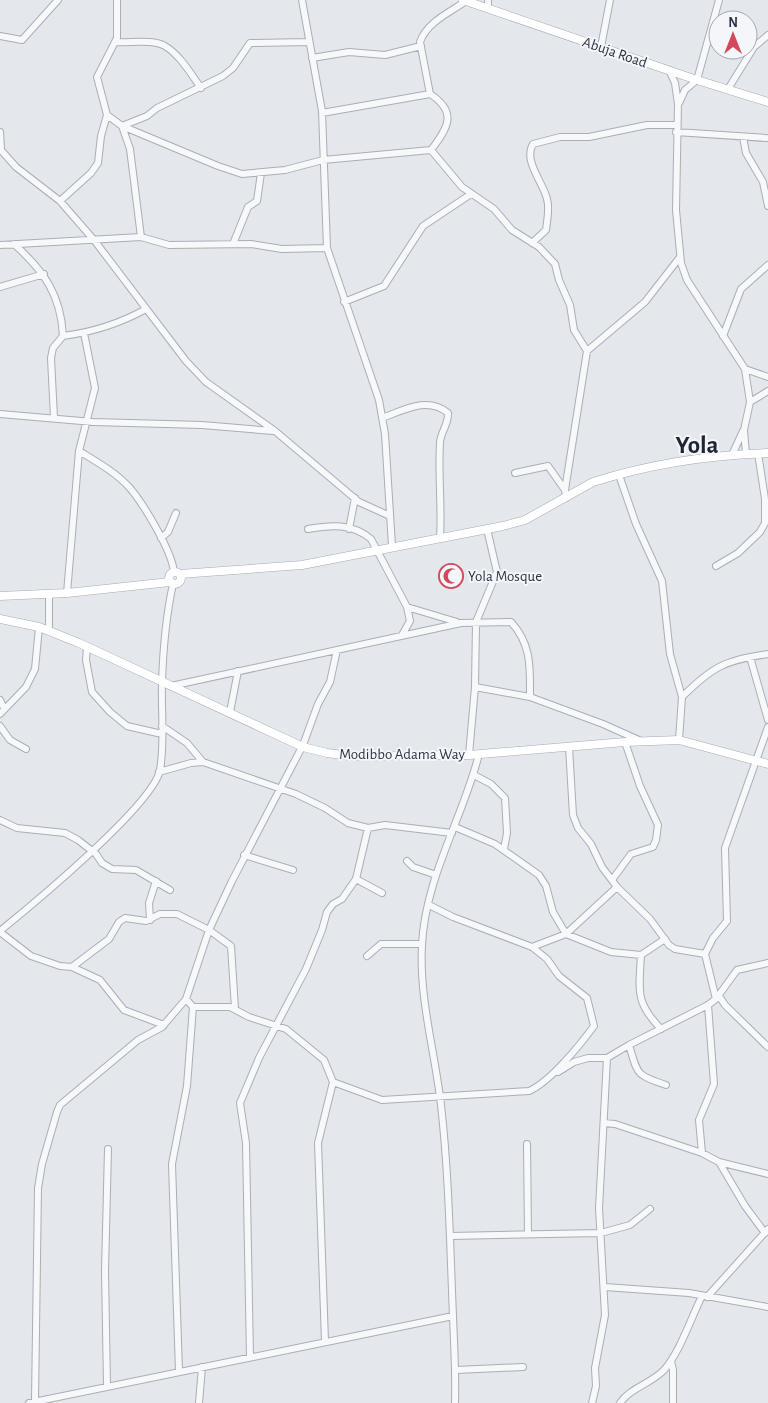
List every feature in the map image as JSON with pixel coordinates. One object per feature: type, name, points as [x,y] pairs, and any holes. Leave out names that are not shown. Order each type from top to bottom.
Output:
[{"type":"main road","name":"Abuja Road","points":[[464,0],[488,4],[601,47],[768,102]]},
{"type":"main road","points":[[0,596],[67,594],[148,584],[197,572],[302,565],[525,520],[566,494],[592,482],[659,465],[732,455],[768,453]]},
{"type":"main road","name":"Modibbo Adama Way","points":[[0,618],[49,631],[303,745],[327,753],[350,756],[470,755],[625,742],[678,740],[768,764]]},
{"type":"street","points":[[0,36],[22,40],[58,0]]},
{"type":"street","points":[[60,200],[96,167],[107,115],[97,77],[117,38],[117,0]]},
{"type":"street","points":[[302,0],[322,113],[322,160],[327,248],[379,400],[392,546]]},
{"type":"street","points":[[430,94],[421,46],[423,34],[427,28],[464,0]]},
{"type":"street","points":[[601,47],[610,0]]},
{"type":"street","points":[[678,104],[685,90],[697,80],[719,0]]},
{"type":"street","points":[[728,89],[754,47],[768,35]]},
{"type":"street","points":[[115,42],[151,43],[165,46],[183,64],[201,88]]},
{"type":"street","points":[[122,126],[147,116],[157,108],[223,76],[233,68],[250,44],[309,42]]},
{"type":"street","points":[[312,58],[349,52],[385,55],[421,46]]},
{"type":"street","points":[[669,70],[675,83],[678,104],[676,210],[680,257],[688,280],[745,369],[750,402],[744,430],[732,455]]},
{"type":"street","points":[[107,115],[122,126],[231,172],[261,173],[285,170],[322,160],[431,150],[445,133],[447,113],[442,102],[430,94],[322,113]]},
{"type":"street","points":[[532,243],[546,230],[548,209],[547,198],[530,159],[532,144],[560,137],[602,136],[647,125],[677,125]]},
{"type":"street","points":[[122,126],[130,149],[140,237]]},
{"type":"street","points":[[0,132],[0,149],[16,167],[60,200],[206,382],[275,431],[355,498],[390,516]]},
{"type":"street","points":[[676,132],[766,138]]},
{"type":"street","points":[[743,137],[746,153],[763,182],[768,206]]},
{"type":"street","points":[[431,150],[471,194],[494,209],[512,230],[532,243],[555,264],[559,280],[570,305],[574,330],[587,351],[566,494]]},
{"type":"street","points":[[233,244],[248,207],[257,201],[261,173]]},
{"type":"street","points":[[344,302],[384,286],[423,226],[471,194]]},
{"type":"street","points":[[0,245],[140,237],[169,245],[233,244],[282,249],[327,248]]},
{"type":"street","points":[[14,244],[34,261],[44,274],[55,295],[63,336]]},
{"type":"street","points":[[587,351],[645,302],[680,257]]},
{"type":"street","points":[[723,336],[742,289],[768,265]]},
{"type":"street","points":[[0,287],[44,274]]},
{"type":"street","points":[[54,418],[51,358],[53,348],[63,336],[84,333],[124,321],[146,309]]},
{"type":"street","points":[[67,594],[79,452],[94,388],[84,333]]},
{"type":"street","points":[[745,369],[768,377]]},
{"type":"street","points":[[750,402],[768,391]]},
{"type":"street","points":[[382,418],[427,404],[442,408],[448,414],[449,419],[440,441],[442,510],[440,538]]},
{"type":"street","points":[[0,414],[86,421],[202,425],[275,431]]},
{"type":"street","points":[[744,430],[746,454]]},
{"type":"street","points":[[79,452],[106,467],[130,488],[161,538],[173,562],[175,578],[167,610],[162,681],[160,772],[153,786],[143,798],[93,852],[0,931],[31,956],[60,966],[72,967],[100,980],[124,1010],[164,1025]]},
{"type":"street","points":[[716,566],[738,553],[760,532],[766,523],[765,499],[758,453]]},
{"type":"street","points":[[516,473],[548,466],[566,494]]},
{"type":"street","points":[[619,475],[636,524],[662,581],[670,654],[682,697],[678,740]]},
{"type":"street","points":[[350,529],[355,498]]},
{"type":"street","points":[[161,538],[168,532],[176,513]]},
{"type":"street","points":[[308,529],[341,525],[364,533],[378,549],[407,607],[410,621],[402,635]]},
{"type":"street","points":[[470,755],[476,687],[476,622],[497,572],[487,529]]},
{"type":"street","points":[[49,631],[50,594]]},
{"type":"street","points":[[407,607],[461,623]]},
{"type":"street","points":[[171,686],[461,623],[511,622],[527,644],[530,656],[530,697]]},
{"type":"street","points":[[2,711],[26,687],[35,669],[39,627]]},
{"type":"street","points":[[87,647],[86,660],[92,692],[110,712],[127,726],[162,734]]},
{"type":"street","points":[[337,650],[330,682],[318,704],[303,745],[244,855],[209,930],[186,998],[164,1025],[138,1040],[60,1105],[57,1112],[42,1164],[38,1188],[32,1403],[179,1371],[453,1316]]},
{"type":"street","points":[[682,697],[711,670],[722,664],[768,654]]},
{"type":"street","points":[[750,657],[768,720]]},
{"type":"street","points":[[230,712],[238,671]]},
{"type":"street","points":[[476,687],[530,697],[603,724],[641,741]]},
{"type":"street","points":[[0,700],[2,711]]},
{"type":"street","points":[[0,726],[10,740],[26,749]]},
{"type":"street","points":[[162,726],[187,742],[203,762]]},
{"type":"street","points":[[716,999],[705,954],[708,945],[727,921],[728,916],[725,848],[768,727]]},
{"type":"street","points":[[612,880],[631,854],[653,847],[658,830],[656,819],[640,786],[625,742]]},
{"type":"street","points":[[569,747],[573,815],[578,828],[591,844],[602,867],[617,887],[650,918],[665,940],[675,949],[705,954]]},
{"type":"street","points":[[455,1403],[456,1370],[448,1169],[440,1096],[421,978],[422,944],[424,920],[436,875],[474,775],[479,754]]},
{"type":"street","points":[[160,772],[191,763],[203,762],[310,800],[348,823],[368,828],[385,825],[453,830],[504,849],[543,880],[549,904],[566,934],[611,952],[641,955],[665,940]]},
{"type":"street","points":[[474,775],[492,784],[505,798],[508,833],[504,849]]},
{"type":"street","points":[[0,820],[17,828],[65,833],[93,852],[102,863],[112,869],[136,870],[170,890]]},
{"type":"street","points":[[250,1357],[246,1143],[240,1103],[259,1058],[306,969],[322,930],[327,912],[333,904],[342,899],[356,879],[368,828]]},
{"type":"street","points":[[244,855],[293,870]]},
{"type":"street","points":[[407,861],[413,867],[436,875]]},
{"type":"street","points":[[356,879],[382,893]]},
{"type":"street","points":[[150,920],[149,903],[156,881]]},
{"type":"street","points":[[532,947],[566,934],[617,887]]},
{"type":"street","points":[[429,905],[453,917],[532,947],[547,959],[559,976],[587,998],[594,1026],[551,1077]]},
{"type":"street","points":[[72,967],[109,940],[119,922],[125,918],[150,920],[160,914],[177,914],[209,930],[231,946],[235,1009]]},
{"type":"street","points":[[367,956],[381,944],[422,944]]},
{"type":"street","points":[[641,955],[640,1001],[645,1013],[661,1029]]},
{"type":"street","points":[[716,999],[737,970],[768,963]]},
{"type":"street","points":[[333,1082],[382,1100],[529,1091],[539,1087],[574,1062],[588,1058],[607,1058],[708,1004],[719,996],[768,1046]]},
{"type":"street","points":[[179,1371],[177,1255],[171,1186],[174,1151],[187,1086],[193,1007],[186,998]]},
{"type":"street","points":[[702,1152],[699,1120],[714,1084],[708,1004]]},
{"type":"street","points":[[193,1007],[216,1006],[235,1009],[249,1017],[286,1029],[324,1060],[333,1082],[318,1143],[325,1341]]},
{"type":"street","points":[[629,1045],[638,1072],[647,1078],[666,1085]]},
{"type":"street","points":[[592,1403],[596,1386],[595,1368],[605,1315],[605,1287],[599,1208],[607,1058]]},
{"type":"street","points":[[604,1123],[615,1124],[702,1152],[719,1162],[768,1174]]},
{"type":"street","points":[[527,1144],[528,1234]]},
{"type":"street","points":[[107,1386],[105,1271],[108,1149]]},
{"type":"street","points":[[620,1403],[663,1371],[671,1360],[704,1297],[766,1231],[745,1206],[719,1162]]},
{"type":"street","points":[[450,1236],[601,1233],[630,1225],[650,1209]]},
{"type":"street","points":[[605,1287],[704,1297],[768,1306]]},
{"type":"street","points":[[671,1360],[673,1370],[673,1403]]},
{"type":"street","points":[[199,1403],[202,1367]]},
{"type":"street","points":[[456,1370],[523,1367]]},
{"type":"place","name":"Yola Mosque","points":[[451,576]]},
{"type":"district","name":"Yola","points":[[697,444]]}]
